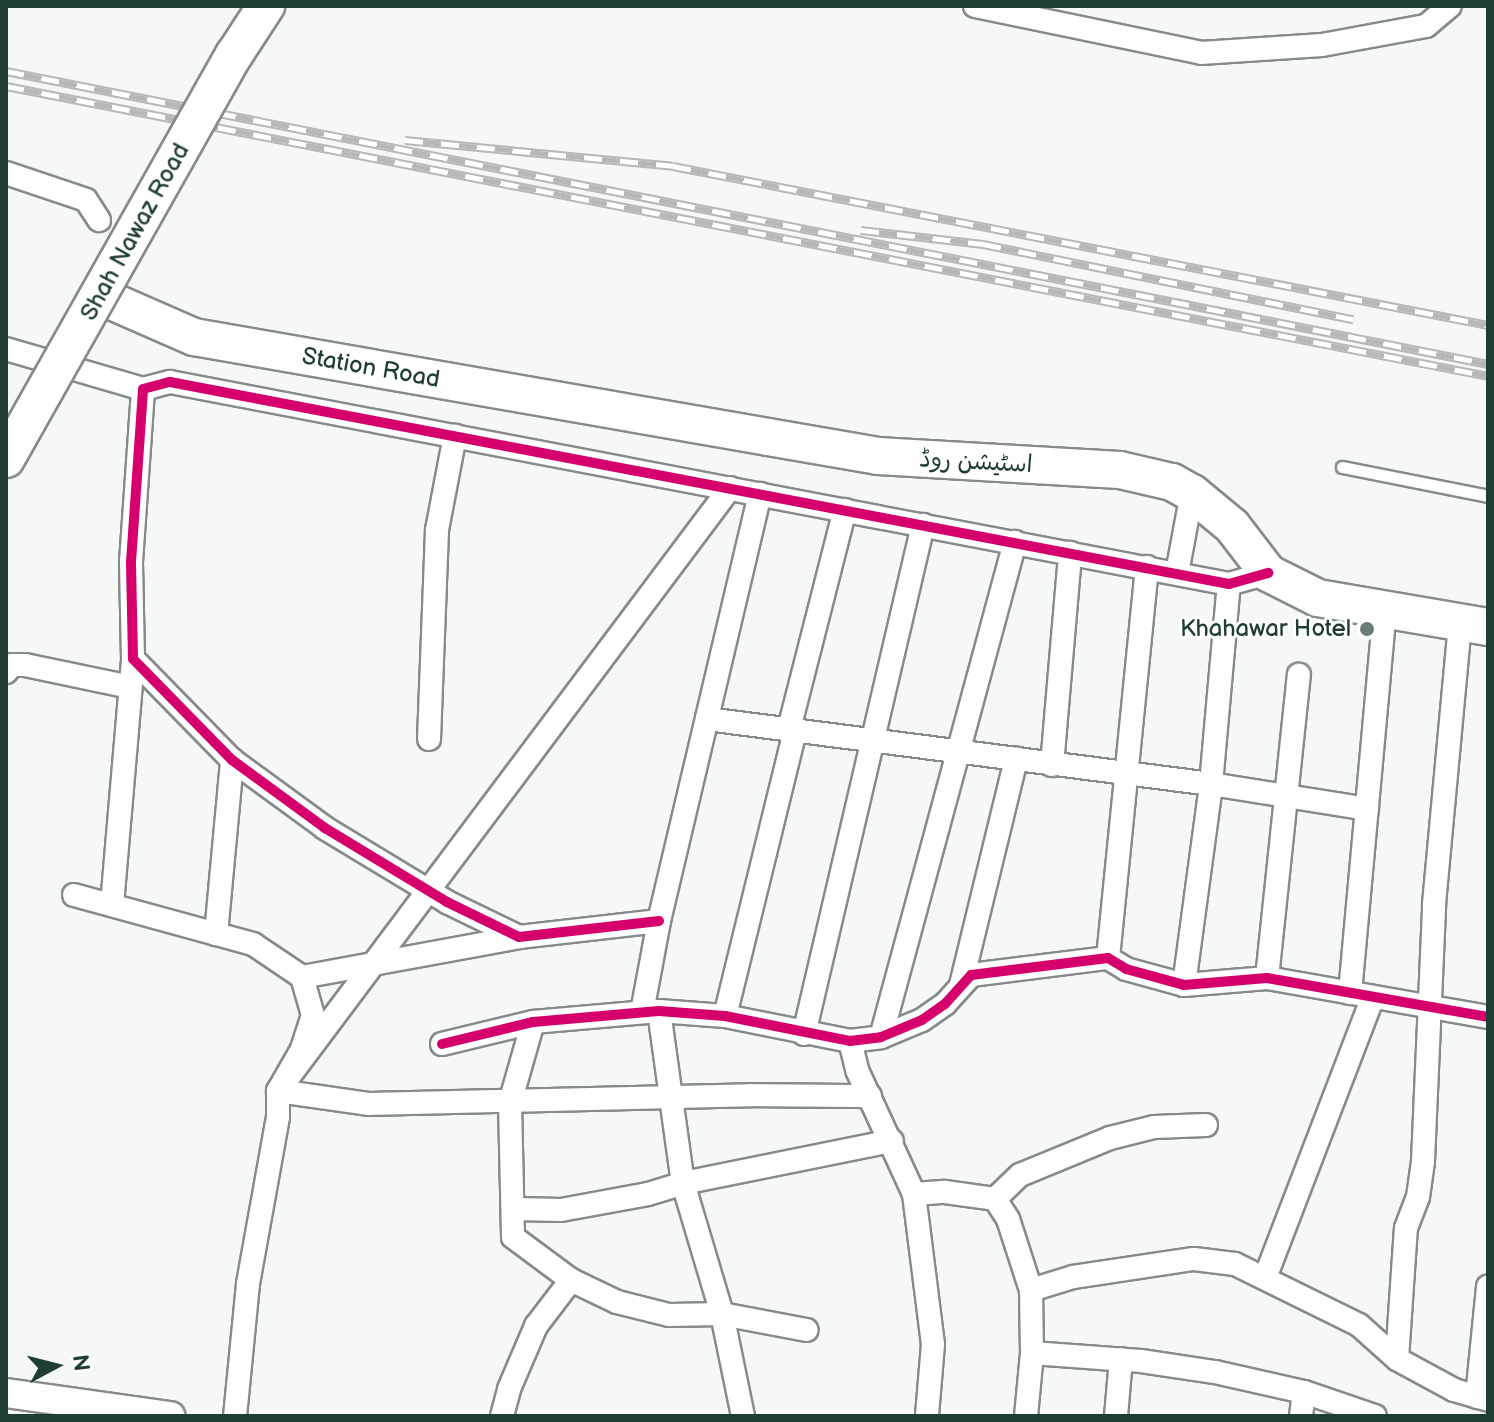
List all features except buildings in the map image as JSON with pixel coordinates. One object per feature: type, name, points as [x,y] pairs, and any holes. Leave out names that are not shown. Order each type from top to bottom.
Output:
[{"type":"main road","name":"Shah Nawaz Road","points":[[6,459],[234,55],[266,6]]},
{"type":"main road","name":"Station Road","points":[[100,296],[194,337],[649,417]]},
{"type":"main road","name":"اسٹیشن روڈ","points":[[649,417],[878,456],[1120,470],[1172,482],[1192,493],[1232,526],[1268,573],[1318,598],[1479,620]]},
{"type":"main road","points":[[1268,573],[1479,620]]},
{"type":"street","points":[[975,6],[1201,53],[1322,45],[1426,26],[1450,6]]},
{"type":"street","points":[[6,173],[86,200],[99,220]]},
{"type":"street","points":[[6,349],[143,389],[170,382],[1229,584],[1268,573]]},
{"type":"street","points":[[112,905],[133,659],[131,562],[143,389]]},
{"type":"street","points":[[429,739],[437,530],[455,436]]},
{"type":"street","points":[[278,1091],[730,488]]},
{"type":"street","points":[[1177,573],[1192,493]]},
{"type":"street","points":[[743,1416],[722,1314],[683,1183],[672,1100],[650,1011],[659,921],[760,494]]},
{"type":"street","points":[[725,1016],[845,510]]},
{"type":"street","points":[[804,1034],[923,525]]},
{"type":"street","points":[[881,1037],[1015,542]]},
{"type":"street","points":[[1052,765],[1070,553]]},
{"type":"street","points":[[1108,958],[1147,567]]},
{"type":"street","points":[[1184,985],[1211,784],[1229,584]]},
{"type":"street","points":[[1350,993],[1385,609]]},
{"type":"street","points":[[1397,1359],[1406,1228],[1418,1197],[1423,1161],[1434,904],[1479,620]]},
{"type":"street","points":[[133,659],[232,760],[325,828],[428,890],[519,937]]},
{"type":"street","points":[[6,672],[12,665],[25,665],[130,687]]},
{"type":"street","points":[[1267,978],[1299,675]]},
{"type":"street","points":[[707,719],[1128,776],[1211,784],[1367,809]]},
{"type":"street","points":[[961,985],[1016,759]]},
{"type":"street","points":[[216,934],[232,760]]},
{"type":"street","points":[[74,895],[253,944],[302,977],[313,1015],[301,1051],[278,1091],[278,1117],[248,1284],[235,1416]]},
{"type":"street","points":[[302,977],[519,937],[659,921]]},
{"type":"street","points":[[442,1044],[533,1022],[650,1011],[725,1016],[850,1041],[881,1037],[922,1020],[945,1004],[971,975],[1108,958],[1126,969],[1184,985],[1267,978],[1488,1017]]},
{"type":"street","points":[[1265,1278],[1313,1145],[1373,997]]},
{"type":"street","points":[[533,1022],[510,1103],[515,1209],[513,1237],[571,1280],[617,1302],[669,1315],[722,1314],[807,1330]]},
{"type":"street","points":[[850,1041],[857,1070],[914,1194],[933,1344],[927,1416]]},
{"type":"street","points":[[278,1091],[368,1104],[672,1100],[750,1095],[870,1096]]},
{"type":"street","points":[[995,1199],[1020,1175],[1110,1138],[1154,1127],[1206,1125]]},
{"type":"street","points":[[515,1209],[561,1210],[892,1141]]},
{"type":"street","points":[[914,1194],[945,1192],[995,1199],[1008,1219],[1031,1290],[1032,1353],[1026,1416]]},
{"type":"street","points":[[1031,1290],[1073,1277],[1194,1259],[1235,1264],[1359,1325],[1397,1359],[1454,1390],[1482,1398],[1488,1287]]},
{"type":"street","points":[[502,1416],[509,1389],[536,1326],[571,1280]]},
{"type":"street","points":[[1032,1353],[1121,1359],[1215,1372],[1304,1392],[1375,1416]]},
{"type":"street","points":[[1116,1416],[1121,1359]]},
{"type":"street","points":[[1301,1416],[1304,1392]]},
{"type":"street","points":[[6,1393],[51,1408],[170,1416]]},
{"type":"lane","points":[[1342,467],[1488,496]]},
{"type":"railway","points":[[6,71],[1488,364]]},
{"type":"railway","points":[[6,86],[1488,376]]},
{"type":"railway","points":[[405,140],[673,166],[1488,325]]},
{"type":"railway","points":[[861,230],[983,244],[1353,319]]},
{"type":"cycle path","points":[[659,921],[519,937],[447,902],[325,828],[232,760],[133,659],[131,562],[143,389],[170,382],[1229,584],[1268,573]]},
{"type":"cycle path","points":[[442,1044],[533,1022],[659,1011],[725,1016],[850,1041],[881,1037],[922,1020],[945,1004],[971,975],[1108,958],[1126,969],[1184,985],[1267,978],[1488,1017]]},
{"type":"place","name":"Khahawar Hotel","points":[[1367,629]]}]
